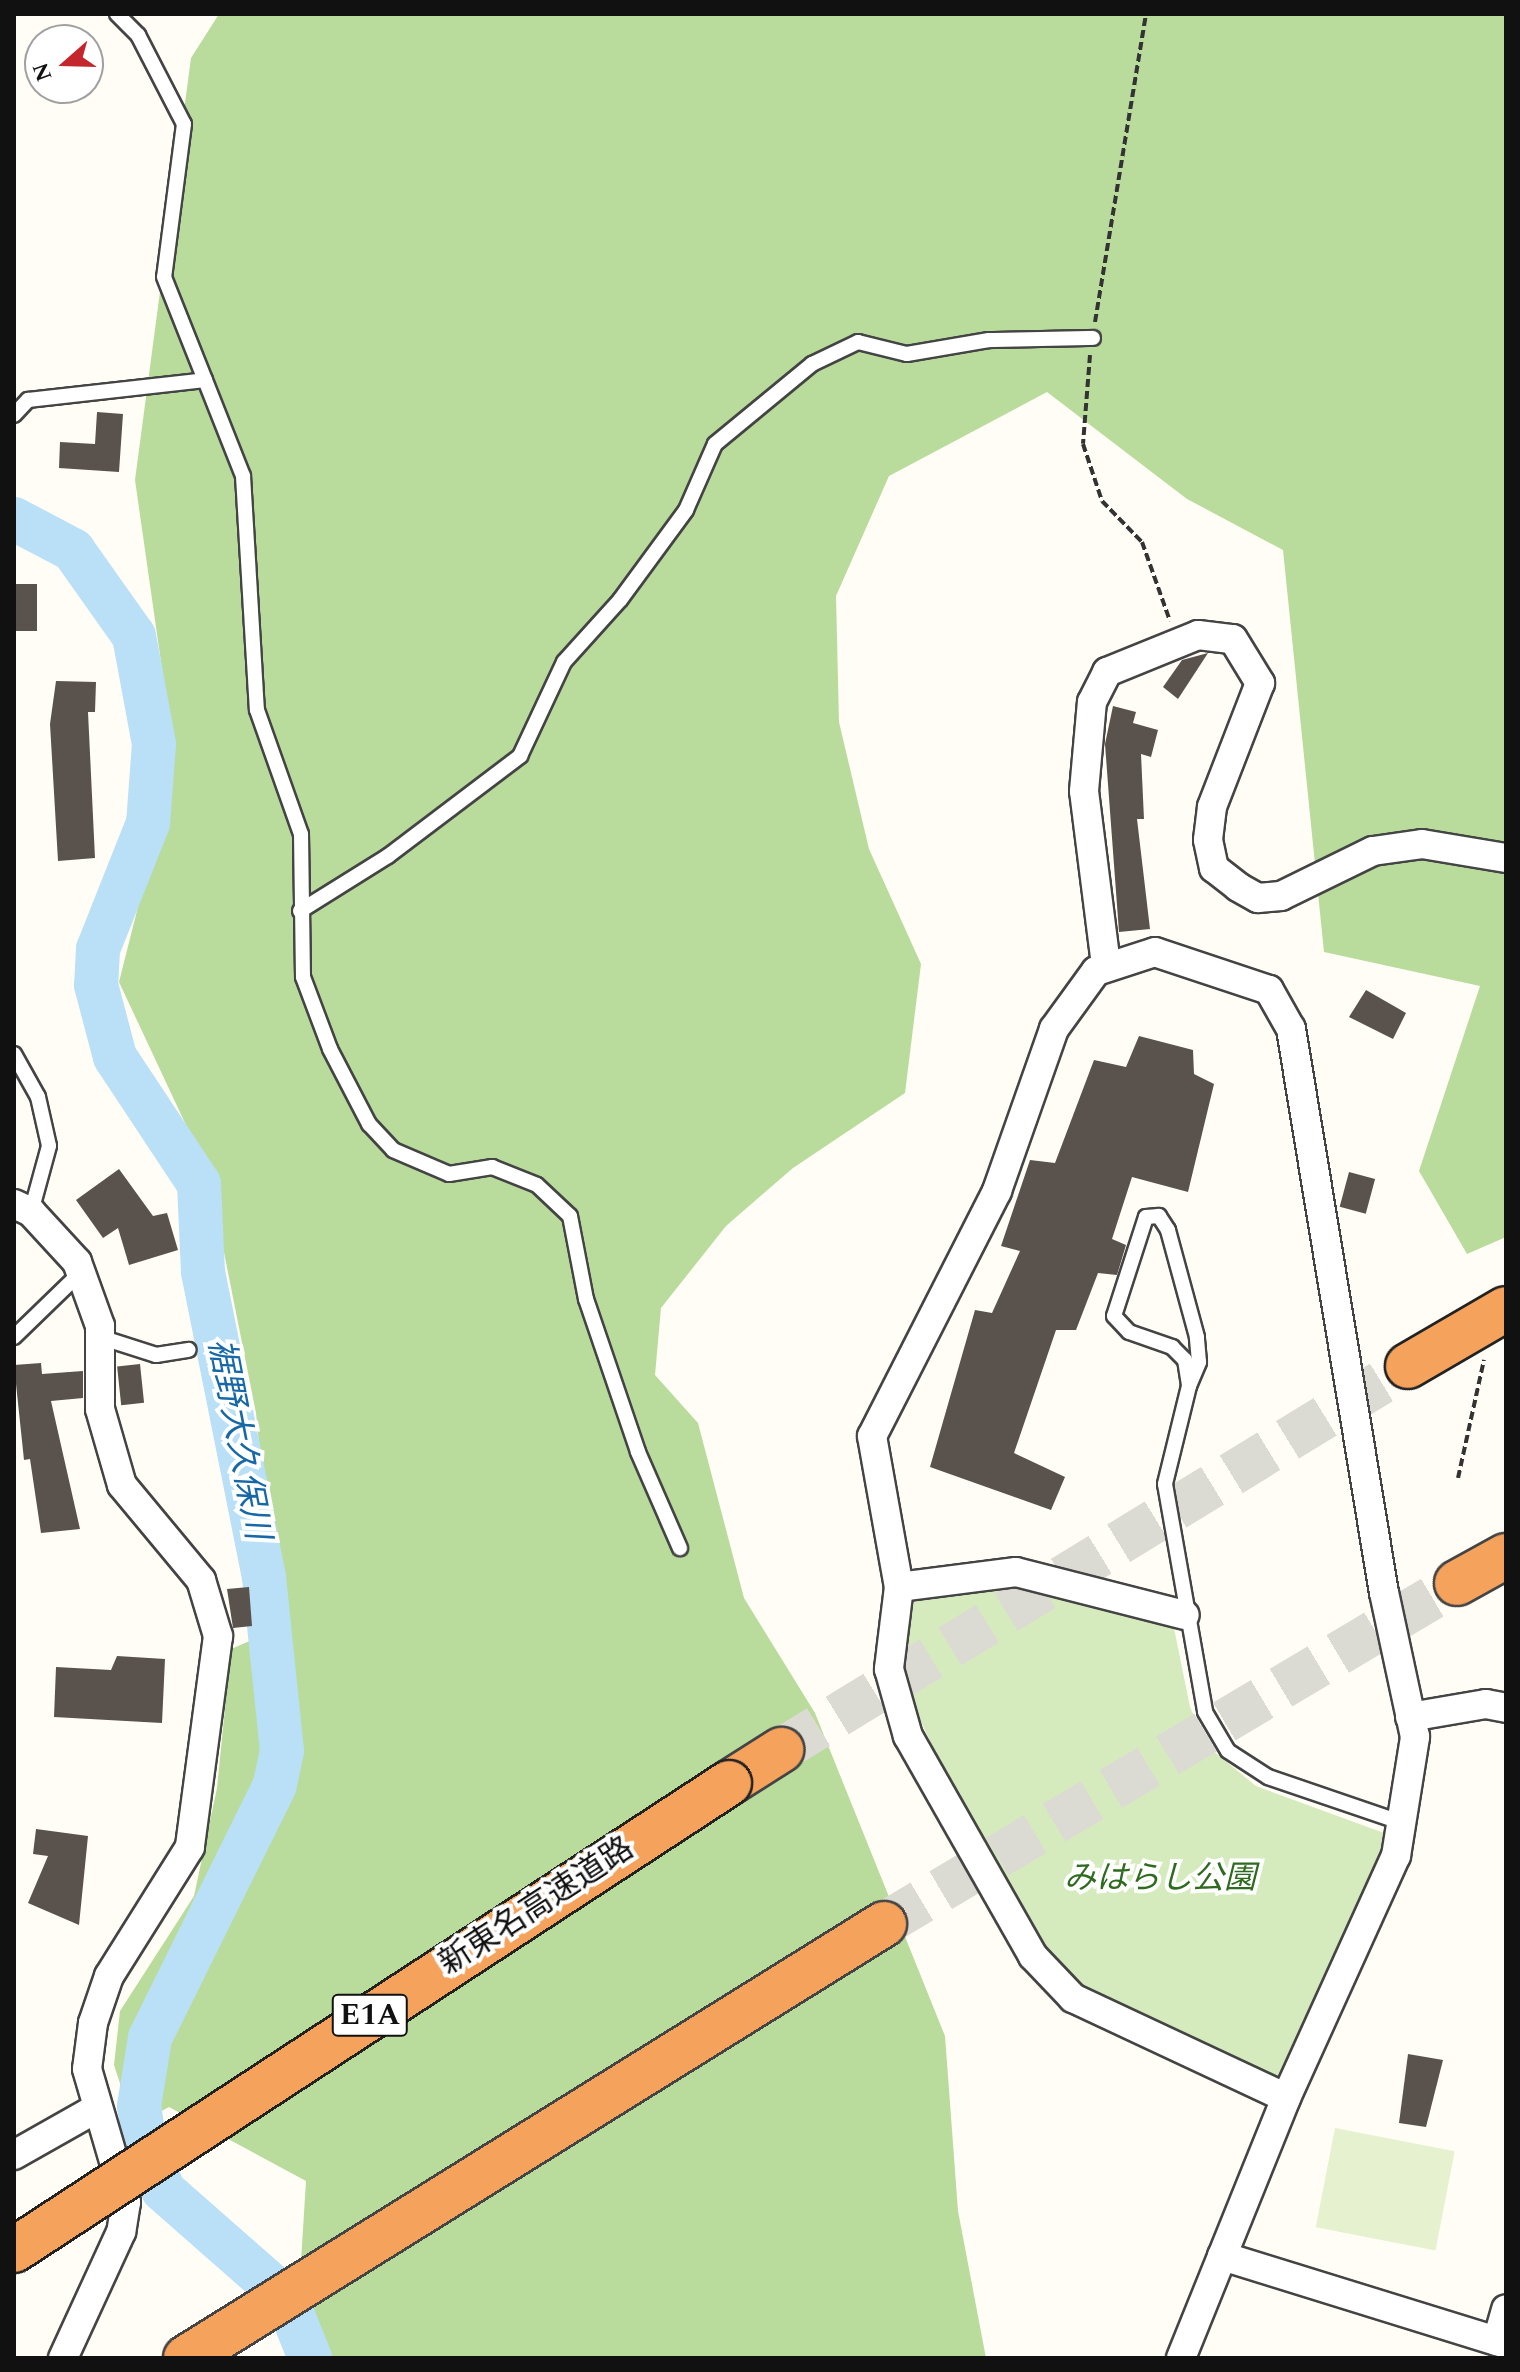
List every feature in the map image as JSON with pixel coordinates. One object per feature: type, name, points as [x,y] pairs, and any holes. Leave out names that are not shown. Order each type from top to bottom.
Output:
[{"type":"highway","points":[[1408,1366],[1497,1326]]},
{"type":"highway","points":[[1457,1583],[1506,1556]]},
{"type":"highway","name":"新東名高速道路","points":[[14,2250],[781,1750]]},
{"type":"highway","points":[[186,2358],[884,1924]]},
{"type":"street","points":[[1106,965],[1083,742],[1107,672],[1198,635],[1233,639],[1260,683],[1212,807],[1208,840],[1214,868],[1238,887],[1258,898],[1281,896],[1373,851],[1422,844],[1506,858]]},
{"type":"street","points":[[1181,2358],[1286,2098],[1396,1856],[1400,1822],[1412,1781],[1410,1717],[1291,1029],[1269,990],[1155,952],[1106,965],[1054,1029],[997,1191],[872,1436],[899,1587],[889,1669],[908,1736],[1033,1956],[1073,1998],[1286,2098]]},
{"type":"street","points":[[23,1208],[81,1272],[100,1337],[100,1409],[122,1485],[201,1580],[218,1636],[197,1819],[190,1847],[109,1976],[87,2069],[126,2202],[121,2232],[63,2358]]},
{"type":"street","points":[[899,1587],[1016,1572],[1185,1615]]},
{"type":"street","points":[[1410,1717],[1486,1704],[1506,1708]]},
{"type":"street","points":[[14,2155],[97,2108]]},
{"type":"street","points":[[1222,2256],[1501,2343],[1506,2309]]},
{"type":"lane","points":[[117,14],[138,35],[184,124],[164,277],[243,476],[257,710],[301,834],[303,977],[345,1082],[385,1142],[449,1174],[492,1167],[537,1185],[570,1216],[586,1299],[638,1452],[680,1548]]},
{"type":"lane","points":[[300,911],[388,856],[520,756],[564,662],[686,510],[715,444],[812,364],[858,342],[907,354],[989,340],[1093,338]]},
{"type":"lane","points":[[14,415],[28,400],[205,380]]},
{"type":"lane","points":[[14,1054],[38,1097],[49,1146],[23,1208]]},
{"type":"lane","points":[[1189,1386],[1185,1360],[1172,1347],[1129,1332],[1114,1316],[1146,1217],[1159,1216],[1168,1230],[1197,1337],[1199,1362],[1189,1386],[1165,1484],[1185,1615],[1205,1712],[1228,1751],[1268,1777],[1400,1822]]},
{"type":"lane","points":[[14,1337],[81,1272]]},
{"type":"lane","points":[[100,1337],[156,1355],[189,1350]]},
{"type":"path","points":[[1146,14],[1093,338],[1083,444],[1102,501],[1142,542],[1177,642]]},
{"type":"path","points":[[1458,1478],[1497,1326]]},
{"type":"green space","points":[[219,14],[1506,14],[1506,1237],[1467,1254],[1419,1171],[1480,986],[1324,952],[1283,550],[1187,499],[1047,392],[889,476],[836,596],[839,722],[869,849],[921,964],[905,1093],[793,1168],[726,1226],[661,1308],[655,1375],[698,1423],[744,1598],[815,1713],[945,2036],[958,2211],[986,2358],[295,2358],[306,2181],[169,2107],[134,2126],[114,2065],[120,2011],[194,1896],[217,1788],[231,1649],[277,1629],[256,1413],[208,1172],[119,982],[166,796],[167,704],[135,480],[191,58]]},
{"type":"green space","name":"みはらし公園","points":[[981,1580],[1018,1582],[1174,1628],[1190,1707],[1207,1746],[1256,1786],[1384,1833],[1389,1856],[1288,2074],[1269,2082],[1075,1983],[1044,1946],[967,1819],[906,1690],[911,1602]]},
{"type":"green space","points":[[1335,2128],[1455,2151],[1435,2250],[1316,2227]]},
{"type":"building","points":[[97,412],[123,414],[119,472],[59,468],[60,442],[95,444]]},
{"type":"building","points":[[14,584],[37,584],[37,631],[14,631]]},
{"type":"building","points":[[1208,653],[1178,699],[1163,687],[1182,660]]},
{"type":"building","points":[[56,681],[96,682],[95,712],[88,712],[95,858],[58,861],[50,724]]},
{"type":"building","points":[[1113,706],[1136,712],[1133,723],[1158,730],[1151,757],[1141,754],[1144,819],[1137,819],[1150,929],[1119,932],[1105,744]]},
{"type":"building","points":[[1366,990],[1406,1013],[1393,1039],[1349,1017]]},
{"type":"building","points":[[1139,1036],[1193,1050],[1194,1074],[1214,1084],[1188,1192],[1132,1177],[1112,1239],[1126,1245],[1117,1275],[1098,1273],[1076,1330],[1056,1330],[1014,1453],[1065,1477],[1051,1510],[930,1467],[975,1310],[992,1313],[1020,1251],[1001,1246],[1030,1160],[1055,1163],[1094,1060],[1126,1067]]},
{"type":"building","points":[[119,1169],[153,1216],[167,1213],[178,1250],[129,1265],[118,1228],[103,1238],[76,1200]]},
{"type":"building","points":[[1349,1172],[1375,1179],[1366,1214],[1340,1207]]},
{"type":"building","points":[[41,1363],[42,1374],[83,1371],[83,1398],[51,1401],[80,1529],[41,1533],[30,1459],[24,1460],[14,1365]]},
{"type":"building","points":[[140,1364],[144,1403],[121,1405],[117,1366]]},
{"type":"building","points":[[249,1587],[252,1626],[233,1628],[227,1589]]},
{"type":"building","points":[[117,1656],[165,1659],[162,1723],[54,1717],[56,1667],[111,1670]]},
{"type":"building","points":[[36,1829],[88,1836],[79,1925],[28,1903],[48,1856],[33,1854]]},
{"type":"building","points":[[1408,2054],[1443,2060],[1426,2127],[1399,2123]]},
{"type":"waterway","name":"裾野大久保川","points":[[14,519],[73,550],[134,636],[154,744],[148,823],[98,949],[96,985],[115,1057],[199,1184],[203,1272],[264,1577],[282,1751],[275,1785],[150,2038],[139,2106],[144,2138],[163,2190],[286,2298],[310,2358]]},
{"type":"tunnel","points":[[781,1750],[1408,1366]]},
{"type":"tunnel","points":[[884,1924],[1457,1583]]}]
